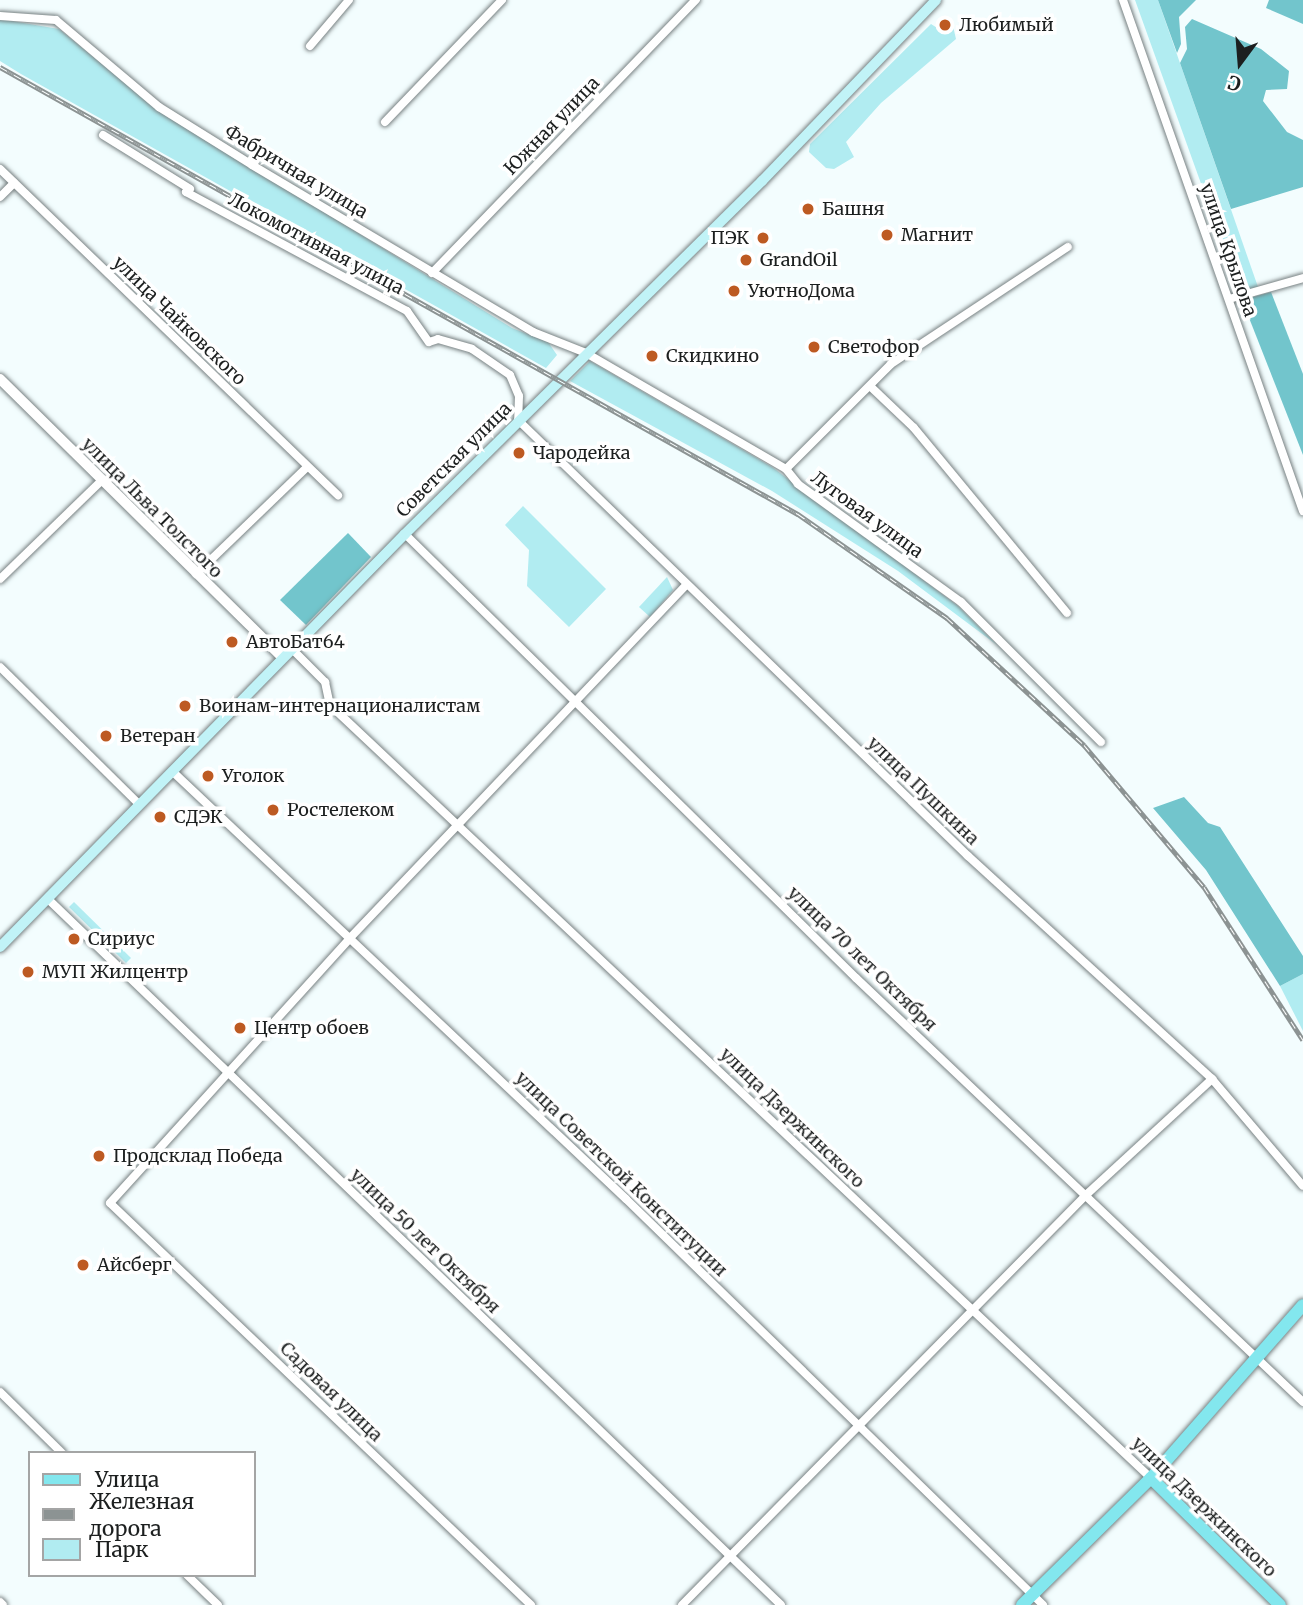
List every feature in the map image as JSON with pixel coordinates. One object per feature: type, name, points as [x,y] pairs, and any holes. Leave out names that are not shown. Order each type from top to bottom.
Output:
[{"type":"main road","name":"Советская улица","points":[[0,947],[518,420],[762,181],[936,0]]},
{"type":"main road","points":[[1022,1605],[1151,1478],[1303,1305]]},
{"type":"main road","name":"улица Дзержинского","points":[[1151,1478],[1280,1605]]},
{"type":"street","points":[[310,46],[349,0]]},
{"type":"street","points":[[385,122],[502,0]]},
{"type":"street","name":"Южная улица","points":[[432,273],[696,0]]},
{"type":"street","name":"улица Крылова","points":[[1123,0],[1303,511]]},
{"type":"street","name":"Фабричная улица","points":[[0,16],[56,20],[159,107],[533,332],[586,353]]},
{"type":"street","name":"Локомотивная улица","points":[[103,135],[190,189],[186,192],[407,311],[429,342],[438,339],[491,360],[510,375],[519,396],[518,420]]},
{"type":"street","name":"улица Чайковского","points":[[0,169],[338,495]]},
{"type":"street","points":[[0,197],[14,183]]},
{"type":"street","points":[[786,469],[871,387],[891,364],[1068,247]]},
{"type":"street","points":[[1229,299],[1303,278]]},
{"type":"street","name":"Луговая улица","points":[[586,353],[786,469],[798,484],[961,602],[1101,742]]},
{"type":"street","name":"улица Льва Толстого","points":[[1,381],[283,658]]},
{"type":"street","points":[[871,387],[914,428],[1067,613]]},
{"type":"street","name":"улица Пушкина","points":[[518,420],[685,586],[1055,939],[1212,1079],[1303,1186]]},
{"type":"street","points":[[196,574],[307,467]]},
{"type":"street","points":[[0,579],[102,480]]},
{"type":"street","name":"улица 70 лет Октября","points":[[405,534],[572,702],[1303,1402]]},
{"type":"street","points":[[226,1072],[456,824],[685,586]]},
{"type":"street","name":"улица Дзержинского","points":[[292,649],[325,682],[330,705],[1151,1478]]},
{"type":"street","points":[[0,667],[139,804]]},
{"type":"street","name":"улица Советской Конституции","points":[[172,771],[857,1423],[1043,1605]]},
{"type":"street","name":"улица 50 лет Октября","points":[[49,900],[781,1605]]},
{"type":"street","name":"Садовая улица","points":[[226,1072],[110,1203],[531,1605]]},
{"type":"street","points":[[682,1605],[857,1423],[1087,1194],[1212,1079]]},
{"type":"street","points":[[0,1392],[60,1451]]},
{"type":"street","points":[[189,1577],[218,1605]]},
{"type":"green space","points":[[1135,0],[1158,0],[1258,287],[1240,292]]},
{"type":"green space","points":[[0,19],[59,29],[157,109],[512,328],[548,342],[557,355],[546,368],[21,74],[0,61]]},
{"type":"green space","points":[[931,24],[945,33],[953,26],[956,39],[881,103],[846,142],[854,157],[834,169],[826,168],[809,152],[810,144]]},
{"type":"green space","points":[[590,361],[772,467],[958,606],[997,645],[898,571],[772,491],[570,381]]},
{"type":"green space","points":[[523,506],[606,589],[569,627],[527,586],[529,550],[505,525]]},
{"type":"green space","points":[[667,577],[673,590],[650,617],[639,607]]},
{"type":"green space","points":[[74,902],[131,958],[126,963],[69,907]]},
{"type":"green space","points":[[1303,974],[1303,1031],[1280,986]]},
{"type":"shaded area","points":[[1158,0],[1196,0],[1179,17],[1181,44],[1177,53]]},
{"type":"shaded area","points":[[1269,0],[1303,0],[1303,24],[1266,8]]},
{"type":"shaded area","points":[[1192,19],[1261,49],[1289,71],[1287,89],[1266,90],[1263,101],[1287,132],[1303,140],[1303,187],[1231,209],[1180,63],[1187,49],[1185,27]]},
{"type":"shaded area","points":[[1271,292],[1303,374],[1303,455],[1242,300]]},
{"type":"shaded area","points":[[348,533],[371,557],[306,625],[280,600]]},
{"type":"shaded area","points":[[1184,797],[1208,823],[1220,827],[1303,956],[1303,974],[1280,986],[1206,870],[1153,808]]},
{"type":"railway","points":[[0,67],[798,514],[947,618],[1084,745],[1204,887],[1303,1040]]},
{"type":"place","name":"Любимый","points":[[945,25]]},
{"type":"place","name":"Башня","points":[[808,209]]},
{"type":"place","name":"Магнит","points":[[887,235]]},
{"type":"place","name":"ПЭК","points":[[763,238]]},
{"type":"place","name":"GrandOil","points":[[746,260]]},
{"type":"place","name":"УютноДома","points":[[734,291]]},
{"type":"place","name":"Светофор","points":[[814,347]]},
{"type":"place","name":"Скидкино","points":[[652,356]]},
{"type":"place","name":"Чародейка","points":[[519,453]]},
{"type":"place","name":"АвтоБат64","points":[[232,642]]},
{"type":"place","name":"Воинам-интернационалистам","points":[[185,706]]},
{"type":"place","name":"Ветеран","points":[[106,736]]},
{"type":"place","name":"Уголок","points":[[208,776]]},
{"type":"place","name":"Ростелеком","points":[[273,810]]},
{"type":"place","name":"СДЭК","points":[[160,817]]},
{"type":"place","name":"Сириус","points":[[74,939]]},
{"type":"place","name":"МУП Жилцентр","points":[[28,972]]},
{"type":"place","name":"Центр обоев","points":[[240,1028]]},
{"type":"place","name":"Продсклад Победа","points":[[99,1156]]},
{"type":"place","name":"Айсберг","points":[[83,1265]]}]
